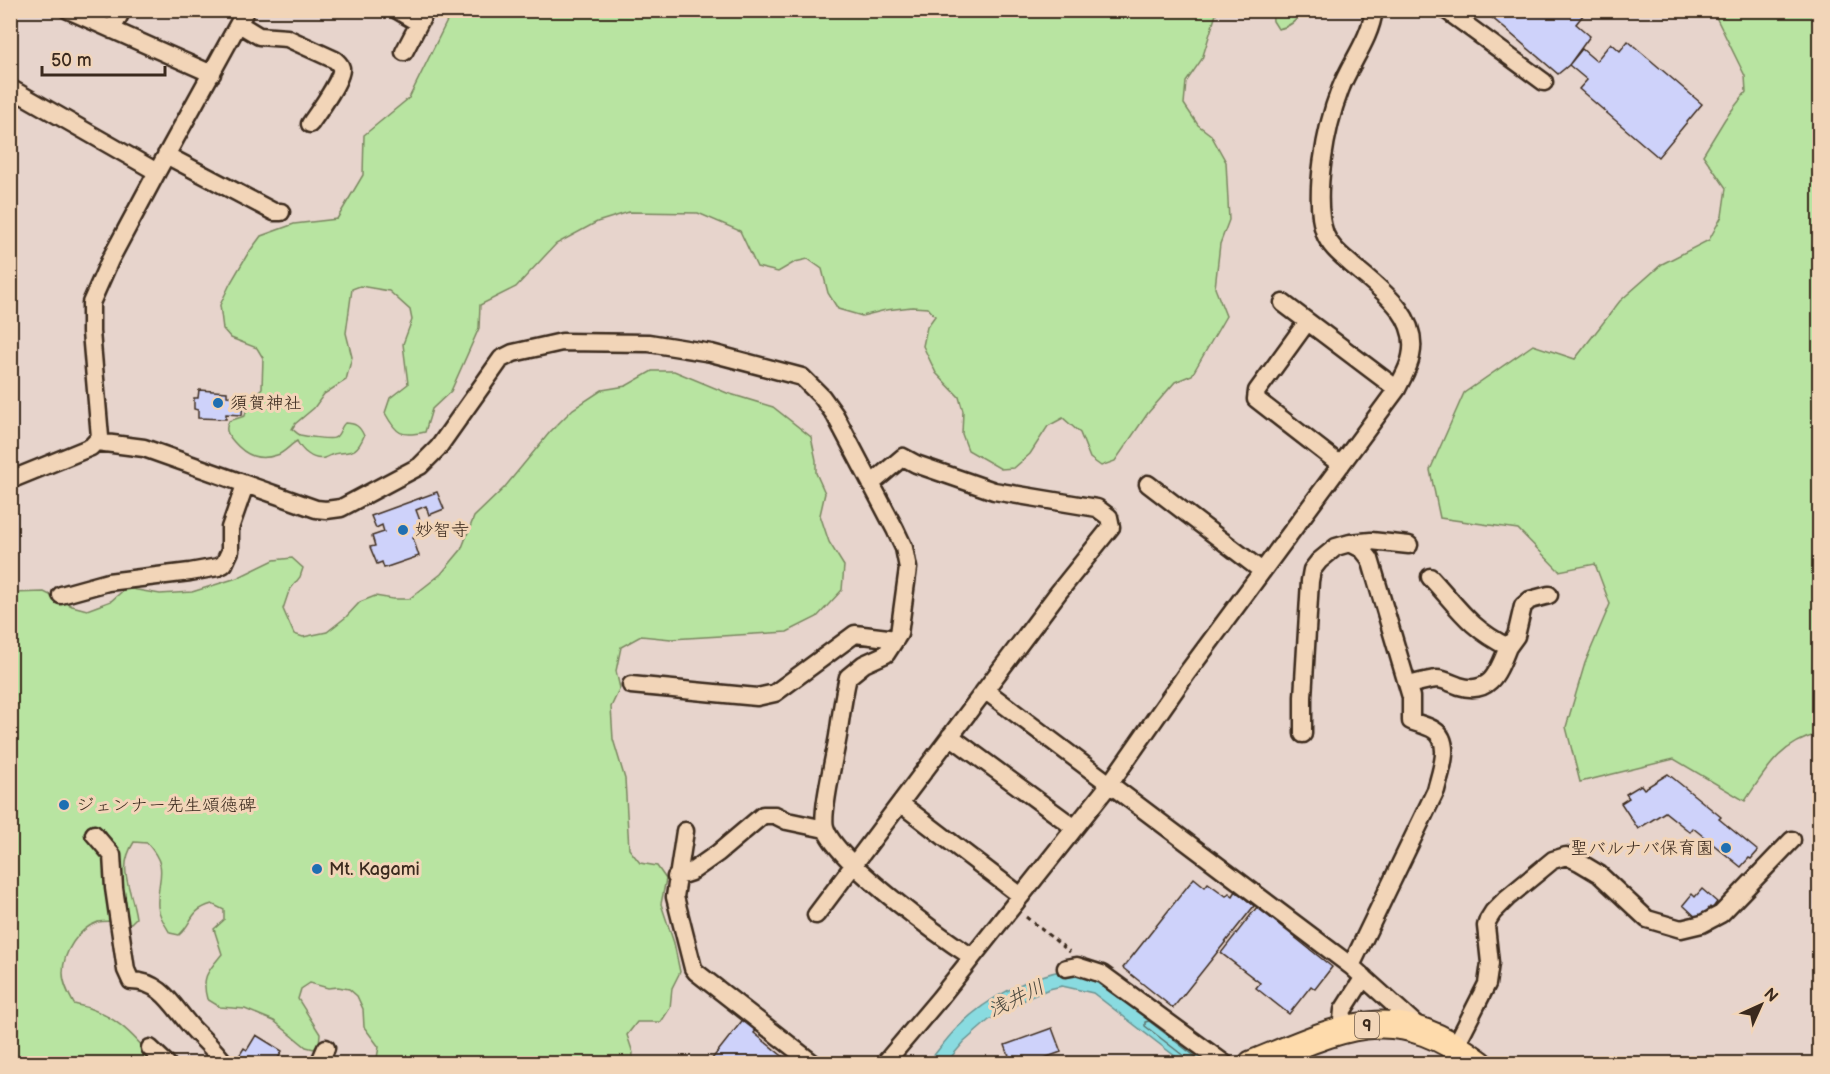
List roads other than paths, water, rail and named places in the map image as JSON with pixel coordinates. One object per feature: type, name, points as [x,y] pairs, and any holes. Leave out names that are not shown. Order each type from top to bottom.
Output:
[{"type":"highway","name":"9","points":[[1252,1064],[1341,1030],[1358,1026],[1392,1024],[1424,1032],[1456,1045],[1480,1064]]},
{"type":"street","points":[[68,10],[212,74]]},
{"type":"street","points":[[112,30],[122,10]]},
{"type":"street","points":[[397,10],[423,17],[404,52]]},
{"type":"street","points":[[1446,10],[1544,82]]},
{"type":"street","points":[[884,1064],[1109,784],[1187,673],[1397,389],[1409,364],[1413,344],[1412,332],[1407,320],[1393,302],[1332,246],[1324,233],[1319,201],[1327,141],[1340,91],[1368,35],[1373,16]]},
{"type":"street","points":[[10,480],[91,447],[97,442],[100,431],[92,351],[91,303],[110,260],[242,17],[259,36],[287,38],[339,64],[341,68],[339,77],[310,124]]},
{"type":"street","points":[[10,88],[157,172]]},
{"type":"street","points":[[166,155],[274,213],[281,212]]},
{"type":"street","points":[[1283,303],[1397,389]]},
{"type":"street","points":[[1307,322],[1257,391],[1256,399],[1341,465]]},
{"type":"street","points":[[97,442],[144,448],[245,485],[316,509],[326,510],[341,508],[420,466],[438,448],[501,359],[513,353],[562,342],[649,343],[732,358],[802,377],[822,397],[835,415],[904,548],[908,568],[899,634],[886,654],[864,664],[848,677],[830,783],[825,829],[854,866],[949,942],[972,957]]},
{"type":"street","points":[[816,915],[1058,593],[1111,527],[1109,517],[1097,508],[994,491],[916,464],[903,457],[871,484]]},
{"type":"street","points":[[1148,484],[1262,571]]},
{"type":"street","points":[[61,595],[108,582],[190,572],[224,564],[229,555],[230,528],[245,485]]},
{"type":"street","points":[[1304,734],[1303,697],[1312,570],[1327,553],[1336,547],[1350,543],[1371,541],[1409,545]]},
{"type":"street","points":[[1350,543],[1362,549],[1375,570],[1412,697],[1412,721],[1435,730],[1442,737],[1444,744],[1443,762],[1436,790],[1351,966]]},
{"type":"street","points":[[1430,577],[1473,626],[1488,638],[1508,647]]},
{"type":"street","points":[[1408,686],[1439,679],[1463,687],[1480,688],[1494,678],[1499,671],[1519,627],[1523,606],[1530,600],[1549,595]]},
{"type":"street","points":[[631,685],[757,697],[775,693],[855,634],[896,639]]},
{"type":"street","points":[[986,691],[1351,966],[1424,1032]]},
{"type":"street","points":[[950,736],[1075,828]]},
{"type":"street","points":[[901,804],[1017,901]]},
{"type":"street","points":[[676,877],[691,872],[718,853],[763,815],[775,815],[787,821],[825,829]]},
{"type":"street","points":[[685,831],[676,877],[676,908],[696,972],[814,1064]]},
{"type":"street","points":[[94,834],[112,855],[114,888],[126,970],[131,981],[142,981],[160,990],[195,1031],[212,1046],[225,1064]]},
{"type":"street","points":[[1456,1045],[1487,984],[1490,963],[1486,926],[1488,920],[1507,898],[1553,860],[1566,856],[1579,862],[1599,874],[1647,919],[1680,929],[1702,924],[1721,914],[1791,840]]},
{"type":"street","points":[[1066,968],[1077,966],[1094,970],[1108,978],[1225,1064]]},
{"type":"street","points":[[1341,1030],[1343,1010],[1364,977]]},
{"type":"street","points":[[319,1064],[326,1047]]},
{"type":"street","points":[[150,1048],[167,1064]]},
{"type":"water","name":"浅井川","points":[[1070,969],[1086,972],[1212,1061],[1184,1063],[1093,993],[1062,986],[1028,998],[989,1020],[964,1042],[946,1063],[927,1064],[957,1028],[981,1007],[1024,983]]},
{"type":"place","name":"須賀神社","points":[[218,403]]},
{"type":"place","name":"妙智寺","points":[[403,530]]},
{"type":"place","name":"ジェンナー先生頌徳碑","points":[[64,805]]},
{"type":"place","name":"聖バルナバ保育園","points":[[1726,848]]},
{"type":"place","name":"Mt. Kagami","points":[[317,869]]}]
